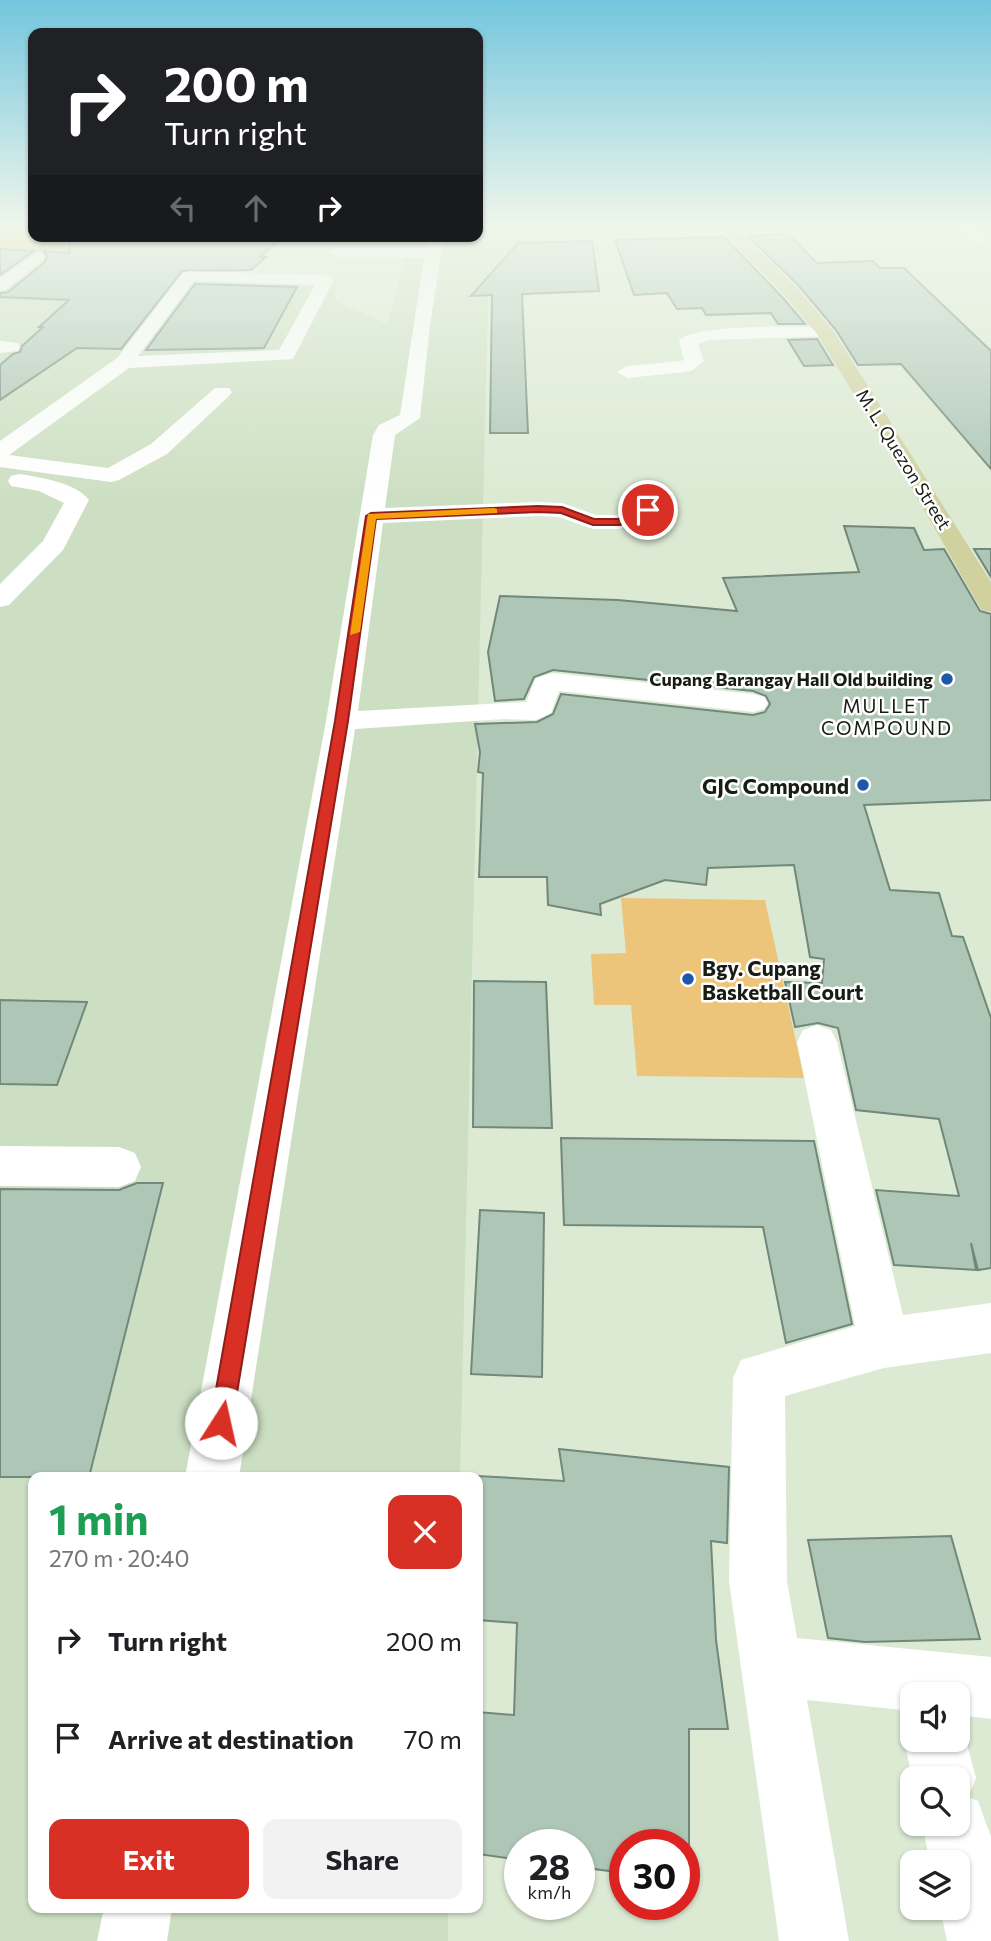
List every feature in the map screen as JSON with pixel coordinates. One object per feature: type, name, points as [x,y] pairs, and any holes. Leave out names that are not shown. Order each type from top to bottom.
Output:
[{"type":"main road","name":"M. L. Quezon Street","points":[[813,318],[825,332],[918,480],[991,604]]},
{"type":"street","points":[[125,372],[161,318]]},
{"type":"street","points":[[0,451],[103,379],[125,372],[286,355],[306,318]]},
{"type":"street","points":[[213,1472],[341,721],[384,435],[387,430],[410,418],[422,318]]},
{"type":"street","points":[[627,372],[686,366],[694,361],[688,341],[707,335],[825,332]]},
{"type":"street","points":[[0,460],[111,475],[159,449],[222,391],[198,389]]},
{"type":"street","points":[[0,478],[45,485],[77,500],[54,545],[0,599]]},
{"type":"street","points":[[371,516],[538,509],[562,510],[593,522],[620,522],[648,510]]},
{"type":"street","points":[[341,721],[504,710],[536,711],[540,707],[543,688],[553,682],[753,703]]},
{"type":"street","points":[[817,1042],[884,1343]]},
{"type":"street","points":[[0,1166],[118,1167]]},
{"type":"street","points":[[814,1941],[758,1581],[759,1378],[884,1343],[991,1328]]},
{"type":"street","points":[[771,1665],[900,1685]]},
{"type":"street","points":[[970,1688],[991,1688]]},
{"type":"street","points":[[958,1836],[982,1941]]},
{"type":"street","points":[[132,1941],[137,1913]]},
{"type":"shaded area","points":[[0,318],[372,318],[387,324],[389,318],[487,318],[460,1472],[28,1472],[28,1913],[448,1913],[448,1941],[0,1941]]},
{"type":"shaded area","name":"Bgy. Cupang Basketball Court","points":[[621,898],[765,900],[804,1078],[637,1076],[631,1005],[594,1005],[591,954],[626,953]]},
{"type":"building","points":[[49,318],[146,318],[121,349],[77,348],[0,400],[0,365],[13,354],[20,352],[22,346],[43,327],[39,327]]},
{"type":"building","points":[[170,318],[280,318],[264,348],[146,350]]},
{"type":"building","points":[[492,318],[523,318],[528,433],[490,433]]},
{"type":"building","points":[[774,318],[800,318],[805,324],[778,324]]},
{"type":"building","points":[[826,318],[956,318],[991,351],[991,469],[901,364],[858,365]]},
{"type":"building","points":[[817,339],[833,365],[804,366],[788,340]]},
{"type":"building","points":[[844,526],[914,528],[924,550],[944,549],[980,611],[991,614],[991,800],[864,805],[890,890],[939,893],[952,936],[963,937],[991,1018],[991,1268],[978,1270],[971,1243],[976,1270],[894,1265],[876,1190],[959,1196],[939,1119],[856,1110],[838,1028],[818,1023],[795,1027],[785,982],[822,983],[824,959],[810,957],[794,865],[708,868],[706,885],[665,880],[600,904],[601,915],[548,905],[547,877],[479,877],[483,773],[478,772],[480,752],[475,724],[537,722],[553,714],[561,694],[753,715],[765,712],[770,704],[766,696],[753,691],[553,670],[534,677],[524,699],[495,701],[488,652],[500,596],[618,600],[737,611],[723,578],[859,572]]},
{"type":"building","points":[[974,549],[991,549],[991,577]]},
{"type":"building","points":[[474,981],[546,982],[552,1128],[473,1127]]},
{"type":"building","points":[[0,1000],[87,1002],[57,1085],[0,1084]]},
{"type":"building","points":[[561,1138],[814,1141],[852,1324],[786,1343],[763,1227],[564,1225]]},
{"type":"building","points":[[137,1183],[163,1183],[90,1472],[28,1472],[28,1477],[0,1477],[0,1189],[119,1190]]},
{"type":"building","points":[[480,1210],[544,1213],[542,1377],[471,1374]]},
{"type":"building","points":[[559,1449],[729,1467],[727,1543],[711,1541],[716,1640],[728,1729],[689,1729],[689,1829],[609,1829],[609,1871],[595,1869],[595,1829],[504,1829],[504,1858],[483,1855],[483,1712],[514,1715],[517,1623],[483,1620],[483,1476],[564,1481]]},
{"type":"building","points":[[951,1536],[980,1639],[865,1642],[828,1638],[808,1540]]},
{"type":"slow traffic","points":[[354,632],[371,516],[494,511]]},
{"type":"place","name":"Cupang Barangay Hall Old building","points":[[947,679]]},
{"type":"place","name":"GJC Compound","points":[[863,785]]},
{"type":"place","name":"Bgy. Cupang Basketball Court","points":[[688,979]]},
{"type":"district","name":"MULLET COMPOUND","points":[[887,716]]},
{"type":"route","points":[[221,1423],[341,721],[371,516],[538,509],[562,510],[593,522],[620,522],[648,510]]}]
